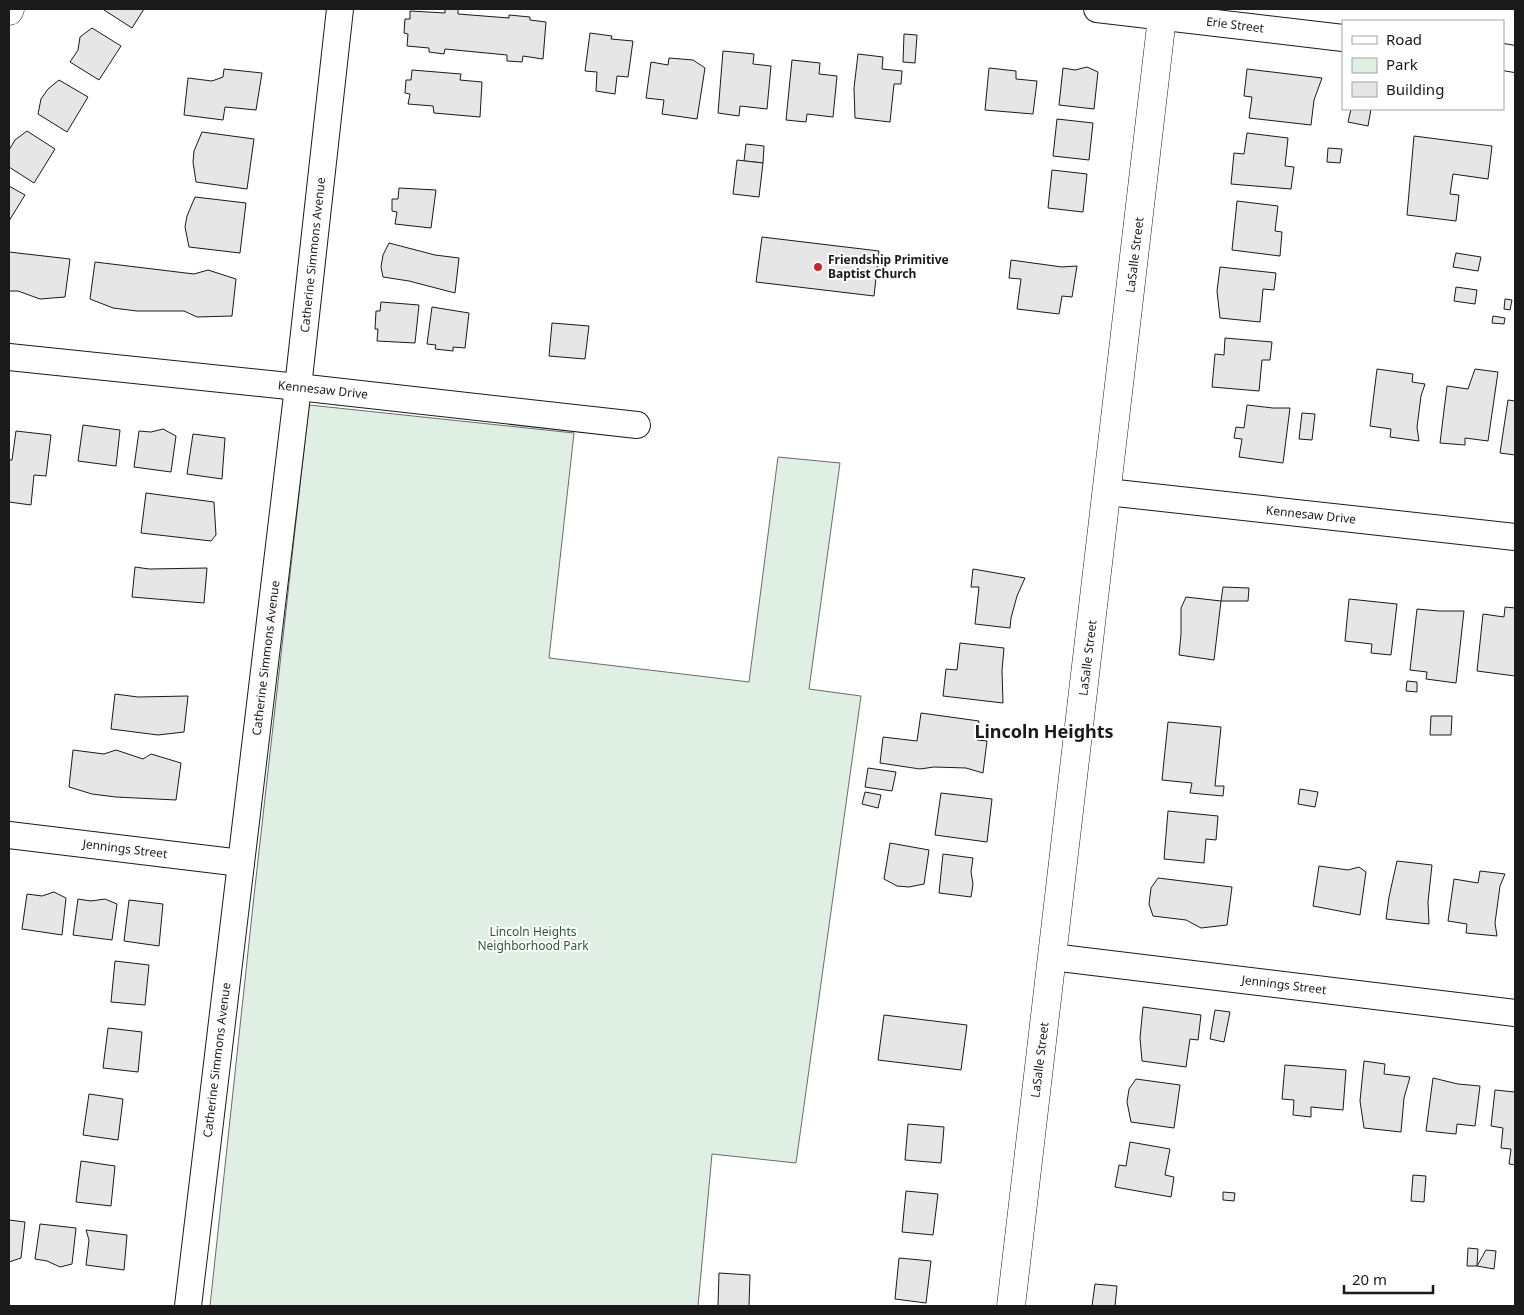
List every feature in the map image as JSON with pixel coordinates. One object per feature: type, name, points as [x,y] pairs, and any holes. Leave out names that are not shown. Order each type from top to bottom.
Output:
[{"type":"street","name":"Catherine Simmons Avenue","points":[[188,1306],[298,387],[340,9]]},
{"type":"street","name":"Erie Street","points":[[1097,9],[1163,13],[1342,38]]},
{"type":"street","name":"LaSalle Street","points":[[1011,1306],[1163,13]]},
{"type":"street","name":"Kennesaw Drive","points":[[9,357],[637,425]]},
{"type":"street","name":"Kennesaw Drive","points":[[1107,492],[1515,537]]},
{"type":"street","name":"Jennings Street","points":[[9,835],[241,863]]},
{"type":"street","name":"Jennings Street","points":[[1052,957],[1515,1013]]},
{"type":"green space","name":"Lincoln Heights Neighborhood Park","points":[[309,405],[574,433],[549,658],[749,682],[778,457],[840,463],[809,689],[861,696],[796,1163],[712,1154],[698,1306],[210,1306]]},
{"type":"building","points":[[104,9],[144,9],[132,28]]},
{"type":"building","points":[[445,9],[458,9],[458,14],[509,18],[509,15],[530,17],[530,20],[546,22],[543,59],[523,56],[522,62],[507,61],[507,55],[445,49],[444,54],[429,52],[429,48],[407,46],[408,34],[404,33],[405,19],[410,19],[410,11],[445,13]]},
{"type":"building","points":[[92,28],[121,46],[99,80],[70,62],[78,50],[80,37]]},
{"type":"building","points":[[590,33],[612,36],[611,39],[633,41],[628,77],[617,76],[615,94],[596,91],[597,72],[585,71]]},
{"type":"building","points":[[904,34],[917,35],[915,63],[903,62]]},
{"type":"building","points":[[723,51],[754,54],[753,64],[771,66],[767,109],[740,106],[739,116],[718,113]]},
{"type":"building","points":[[858,54],[883,57],[882,69],[902,71],[901,84],[894,84],[890,122],[855,118],[854,88]]},
{"type":"building","points":[[669,58],[693,60],[705,68],[697,119],[662,114],[664,100],[646,98],[651,62],[668,65]]},
{"type":"building","points":[[792,60],[820,63],[819,74],[837,76],[833,117],[807,114],[806,122],[786,120]]},
{"type":"building","points":[[1087,67],[1098,72],[1094,109],[1059,105],[1063,68],[1075,70]]},
{"type":"building","points":[[989,68],[1016,71],[1016,79],[1037,81],[1033,114],[985,110]]},
{"type":"building","points":[[224,69],[262,73],[256,110],[225,107],[223,120],[184,115],[188,78],[212,81],[223,77]]},
{"type":"building","points":[[1247,69],[1322,78],[1314,100],[1311,125],[1249,118],[1252,97],[1244,96]]},
{"type":"building","points":[[412,70],[461,74],[460,80],[482,82],[480,117],[434,113],[433,106],[408,104],[410,94],[405,93],[406,80],[411,80]]},
{"type":"building","points":[[59,80],[88,97],[67,132],[38,114],[41,99],[48,89]]},
{"type":"building","points":[[1351,110],[1371,110],[1368,126],[1348,122]]},
{"type":"building","points":[[1057,119],[1093,123],[1089,160],[1053,156]]},
{"type":"building","points":[[27,131],[55,149],[34,183],[9,167],[9,150],[15,140]]},
{"type":"building","points":[[202,132],[254,139],[247,189],[196,182],[193,162],[194,151]]},
{"type":"building","points":[[1247,133],[1288,138],[1285,166],[1294,167],[1291,189],[1231,184],[1234,153],[1244,154]]},
{"type":"building","points":[[1414,136],[1492,146],[1488,179],[1453,174],[1450,194],[1459,195],[1456,221],[1407,215]]},
{"type":"building","points":[[746,144],[764,146],[763,163],[744,161]]},
{"type":"building","points":[[1328,148],[1342,149],[1340,163],[1327,162]]},
{"type":"building","points":[[737,160],[763,163],[759,197],[733,194]]},
{"type":"building","points":[[1052,170],[1087,174],[1083,212],[1048,208]]},
{"type":"building","points":[[9,186],[25,195],[9,221]]},
{"type":"building","points":[[399,188],[436,190],[431,228],[395,224],[397,212],[392,211],[392,199],[398,199]]},
{"type":"building","points":[[195,197],[246,203],[240,253],[189,247],[185,227],[187,216]]},
{"type":"building","points":[[1237,201],[1278,206],[1275,231],[1282,232],[1280,256],[1232,250]]},
{"type":"building","name":"Friendship Primitive Baptist Church","points":[[762,237],[879,251],[874,296],[756,282]]},
{"type":"building","points":[[389,243],[435,255],[459,258],[455,293],[409,281],[383,277],[381,267],[383,255]]},
{"type":"building","points":[[9,252],[70,259],[65,297],[40,299],[18,291],[9,291]]},
{"type":"building","points":[[1456,253],[1481,257],[1478,271],[1453,267]]},
{"type":"building","points":[[1011,260],[1062,267],[1077,266],[1072,297],[1062,296],[1059,314],[1017,309],[1021,279],[1009,278]]},
{"type":"building","points":[[95,262],[194,274],[208,270],[236,279],[232,316],[197,317],[184,311],[137,311],[113,308],[90,299]]},
{"type":"building","points":[[1220,267],[1276,273],[1274,290],[1263,289],[1260,322],[1220,318],[1217,291]]},
{"type":"building","points":[[1456,287],[1477,290],[1475,304],[1454,301]]},
{"type":"building","points":[[1505,299],[1512,300],[1510,310],[1504,309]]},
{"type":"building","points":[[381,302],[419,305],[415,343],[377,341],[378,329],[375,329],[376,311],[380,311]]},
{"type":"building","points":[[432,307],[469,313],[465,348],[453,347],[453,351],[435,349],[436,345],[427,344]]},
{"type":"building","points":[[1493,316],[1505,318],[1504,324],[1492,323]]},
{"type":"building","points":[[552,323],[589,326],[585,359],[549,356]]},
{"type":"building","points":[[1225,338],[1272,342],[1270,360],[1262,360],[1259,391],[1212,387],[1215,354],[1224,355]]},
{"type":"building","points":[[1377,369],[1413,374],[1412,382],[1425,384],[1421,396],[1417,427],[1419,441],[1390,437],[1391,429],[1370,426]]},
{"type":"building","points":[[1475,369],[1498,372],[1488,441],[1465,438],[1465,445],[1440,443],[1447,386],[1468,389]]},
{"type":"building","points":[[1508,400],[1515,401],[1515,455],[1500,453]]},
{"type":"building","points":[[1247,405],[1290,408],[1283,463],[1239,457],[1242,439],[1234,438],[1236,427],[1244,428]]},
{"type":"building","points":[[1302,413],[1315,414],[1312,440],[1299,439]]},
{"type":"building","points":[[83,425],[120,430],[116,466],[78,461]]},
{"type":"building","points":[[163,429],[176,436],[171,472],[134,467],[139,431],[151,432]]},
{"type":"building","points":[[16,431],[51,435],[46,476],[34,475],[31,505],[9,502],[9,460],[12,460]]},
{"type":"building","points":[[193,434],[225,438],[222,479],[187,474]]},
{"type":"building","points":[[146,493],[214,502],[216,535],[211,541],[141,533]]},
{"type":"building","points":[[135,567],[149,569],[207,568],[204,603],[132,597]]},
{"type":"building","points":[[973,569],[1025,578],[1017,596],[1010,628],[975,624],[979,587],[971,587]]},
{"type":"building","points":[[1223,587],[1249,588],[1248,601],[1221,601]]},
{"type":"building","points":[[1186,597],[1221,601],[1214,660],[1179,655],[1181,608]]},
{"type":"building","points":[[1349,599],[1397,604],[1391,655],[1371,653],[1372,644],[1345,641]]},
{"type":"building","points":[[1505,607],[1515,608],[1515,676],[1477,671],[1483,614],[1504,617]]},
{"type":"building","points":[[1417,609],[1464,611],[1456,683],[1426,679],[1427,672],[1410,670]]},
{"type":"building","points":[[960,643],[1004,648],[1002,670],[1003,703],[943,696],[946,669],[957,670]]},
{"type":"building","points":[[1407,681],[1417,682],[1417,692],[1406,691]]},
{"type":"building","points":[[115,694],[138,697],[188,696],[184,732],[158,735],[111,729]]},
{"type":"building","points":[[921,713],[979,721],[977,740],[987,741],[983,773],[966,768],[934,767],[920,769],[880,763],[883,737],[917,741]]},
{"type":"building","points":[[1431,716],[1452,716],[1451,735],[1430,735]]},
{"type":"building","points":[[1168,722],[1221,727],[1215,786],[1224,786],[1223,796],[1190,793],[1192,783],[1162,780]]},
{"type":"building","points":[[73,750],[104,754],[116,750],[143,759],[151,754],[181,763],[176,800],[116,797],[92,794],[69,787]]},
{"type":"building","points":[[868,768],[896,772],[892,791],[865,787]]},
{"type":"building","points":[[1300,789],[1318,792],[1315,807],[1298,804]]},
{"type":"building","points":[[865,792],[881,795],[878,808],[862,804]]},
{"type":"building","points":[[941,793],[992,799],[987,842],[935,835]]},
{"type":"building","points":[[1168,811],[1218,816],[1216,840],[1206,839],[1204,863],[1164,859]]},
{"type":"building","points":[[890,843],[929,850],[924,884],[909,887],[897,886],[884,879]]},
{"type":"building","points":[[943,854],[973,858],[971,897],[939,893]]},
{"type":"building","points":[[1397,861],[1432,865],[1428,902],[1429,924],[1386,919]]},
{"type":"building","points":[[1319,866],[1348,870],[1359,867],[1366,872],[1360,915],[1313,906]]},
{"type":"building","points":[[1480,871],[1505,874],[1500,886],[1495,923],[1497,936],[1466,933],[1467,924],[1448,921],[1454,879],[1478,883]]},
{"type":"building","points":[[1158,878],[1232,887],[1227,925],[1201,928],[1186,920],[1153,916],[1149,904],[1151,888]]},
{"type":"building","points":[[54,892],[66,898],[62,935],[22,929],[27,894],[42,896]]},
{"type":"building","points":[[78,899],[91,901],[105,899],[117,904],[112,940],[73,935]]},
{"type":"building","points":[[129,900],[163,904],[159,946],[124,941]]},
{"type":"building","points":[[115,961],[149,965],[145,1005],[111,1002]]},
{"type":"building","points":[[1143,1007],[1201,1015],[1198,1040],[1190,1039],[1186,1067],[1142,1061],[1140,1038]]},
{"type":"building","points":[[1215,1010],[1230,1012],[1224,1042],[1210,1039]]},
{"type":"building","points":[[884,1015],[967,1025],[961,1070],[878,1060]]},
{"type":"building","points":[[108,1028],[142,1032],[138,1072],[103,1068]]},
{"type":"building","points":[[1364,1061],[1385,1064],[1384,1074],[1410,1077],[1404,1098],[1401,1132],[1364,1128],[1360,1101]]},
{"type":"building","points":[[1285,1065],[1346,1070],[1343,1110],[1311,1107],[1311,1117],[1293,1115],[1294,1100],[1282,1099]]},
{"type":"building","points":[[1433,1078],[1458,1084],[1480,1086],[1475,1126],[1457,1124],[1456,1134],[1426,1131]]},
{"type":"building","points":[[1136,1079],[1180,1085],[1174,1128],[1131,1122],[1127,1102],[1129,1089]]},
{"type":"building","points":[[1495,1090],[1515,1092],[1515,1165],[1509,1164],[1511,1149],[1501,1148],[1503,1128],[1491,1126]]},
{"type":"building","points":[[89,1094],[123,1099],[118,1140],[83,1135]]},
{"type":"building","points":[[908,1124],[944,1127],[941,1163],[905,1160]]},
{"type":"building","points":[[1130,1142],[1170,1149],[1165,1175],[1174,1177],[1171,1197],[1115,1187],[1119,1165],[1126,1166]]},
{"type":"building","points":[[81,1161],[115,1166],[111,1206],[76,1202]]},
{"type":"building","points":[[1413,1175],[1426,1176],[1424,1202],[1411,1201]]},
{"type":"building","points":[[906,1191],[938,1194],[933,1235],[902,1232]]},
{"type":"building","points":[[1223,1192],[1235,1193],[1234,1201],[1223,1200]]},
{"type":"building","points":[[9,1220],[25,1222],[21,1258],[9,1262]]},
{"type":"building","points":[[40,1224],[76,1228],[72,1264],[60,1267],[47,1261],[35,1259]]},
{"type":"building","points":[[86,1230],[127,1235],[124,1270],[86,1265],[89,1240]]},
{"type":"building","points":[[1468,1248],[1478,1249],[1477,1266],[1467,1266]]},
{"type":"building","points":[[1486,1250],[1496,1251],[1494,1269],[1477,1266]]},
{"type":"building","points":[[899,1258],[931,1261],[926,1303],[895,1299]]},
{"type":"building","points":[[719,1273],[750,1275],[749,1306],[718,1306]]},
{"type":"building","points":[[1095,1284],[1117,1286],[1115,1306],[1092,1306]]},
{"type":"place","name":"Friendship Primitive Baptist Church","points":[[818,267]]},
{"type":"district","name":"Lincoln Heights","points":[[1044,732]]}]
